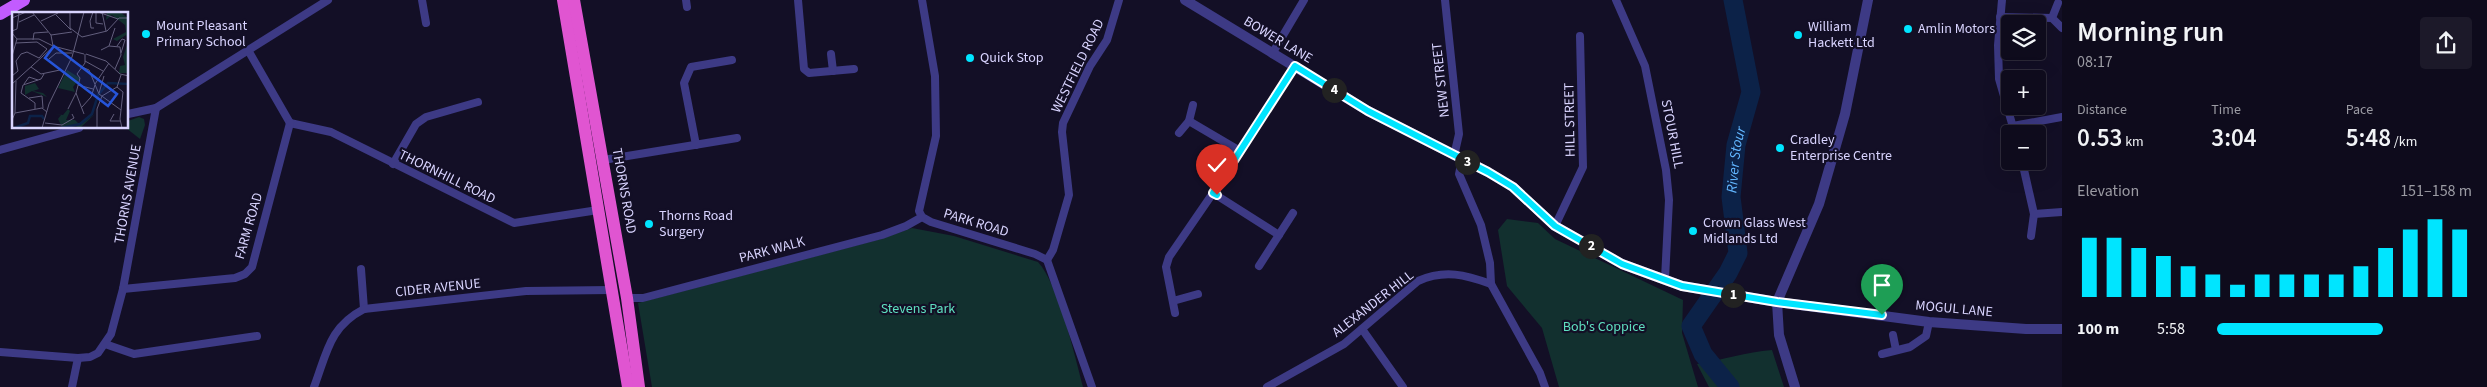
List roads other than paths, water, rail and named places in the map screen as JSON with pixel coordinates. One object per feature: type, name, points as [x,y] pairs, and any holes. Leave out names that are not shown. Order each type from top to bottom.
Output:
[{"type":"highway","name":"THORNS ROAD","points":[[563,0],[628,387]]},
{"type":"highway","name":"THORNS ROAD","points":[[574,0],[604,160],[627,298],[639,387]]},
{"type":"main road","points":[[0,14],[24,0]]},
{"type":"street","points":[[129,114],[156,108],[328,0]]},
{"type":"street","points":[[422,0],[426,23]]},
{"type":"street","points":[[798,0],[804,69],[809,73],[854,69]]},
{"type":"street","name":"PARK ROAD","points":[[922,0],[935,76],[936,136],[919,210],[922,217],[931,222],[1036,254],[1047,260]]},
{"type":"street","name":"WESTFIELD ROAD","points":[[1047,260],[1053,250],[1069,195],[1062,132],[1063,124],[1090,66],[1107,40],[1119,0]]},
{"type":"street","name":"BOWER LANE","points":[[1185,0],[1368,111],[1458,158]]},
{"type":"street","points":[[1272,54],[1304,0]]},
{"type":"street","name":"NEW STREET","points":[[1446,0],[1459,134],[1458,158]]},
{"type":"street","name":"STOUR HILL","points":[[1616,0],[1645,66],[1666,170],[1669,200],[1665,279]]},
{"type":"street","points":[[1795,387],[1779,335],[1777,302],[1819,204],[1845,114],[1868,0]]},
{"type":"street","points":[[2002,0],[1998,45],[1999,79],[2013,125]]},
{"type":"street","points":[[2052,18],[2058,4]]},
{"type":"street","points":[[2000,17],[2052,18],[2062,28]]},
{"type":"street","name":"HILL STREET","points":[[1555,226],[1583,167],[1580,36]]},
{"type":"street","points":[[248,50],[290,123]]},
{"type":"street","points":[[832,54],[833,71]]},
{"type":"street","points":[[696,145],[684,83],[691,67],[732,60]]},
{"type":"street","points":[[1175,313],[1166,267],[1168,257],[1213,193],[1295,66]]},
{"type":"street","points":[[393,164],[416,124],[426,118],[478,102]]},
{"type":"street","points":[[1179,134],[1188,121],[1193,105]]},
{"type":"street","name":"THORNS AVENUE","points":[[105,344],[111,334],[123,289],[156,108]]},
{"type":"street","points":[[2032,125],[2062,117]]},
{"type":"street","points":[[1188,121],[1240,151]]},
{"type":"street","name":"THORNHILL ROAD","points":[[290,123],[331,132],[514,223],[598,210]]},
{"type":"street","name":"FARM ROAD","points":[[123,289],[236,278],[245,274],[252,267],[290,123]]},
{"type":"street","points":[[0,150],[75,129]]},
{"type":"street","points":[[604,160],[737,138]]},
{"type":"street","points":[[1458,158],[1459,174],[1481,225],[1490,263],[1491,284],[1540,373],[1545,387]]},
{"type":"street","name":"MOGUL LANE","points":[[1458,158],[1488,172],[1513,187],[1555,226],[1622,264],[1682,286],[1777,302],[1929,322],[2026,329],[2062,329]]},
{"type":"street","points":[[2024,170],[2034,214],[2031,236]]},
{"type":"street","points":[[1213,193],[1278,235]]},
{"type":"street","points":[[2034,214],[2062,212]]},
{"type":"street","points":[[1260,266],[1293,213]]},
{"type":"street","name":"PARK WALK","points":[[627,298],[643,298],[882,234],[906,226],[922,217]]},
{"type":"street","points":[[1047,260],[1092,387]]},
{"type":"street","points":[[360,269],[364,309]]},
{"type":"street","name":"ALEXANDER HILL","points":[[1267,387],[1344,344],[1418,281],[1429,276],[1464,274],[1491,284]]},
{"type":"street","name":"CIDER AVENUE","points":[[314,387],[334,332],[352,315],[364,309],[526,291],[611,290]]},
{"type":"street","points":[[1173,301],[1198,294]]},
{"type":"street","points":[[1882,354],[1910,347],[1926,336],[1929,322]]},
{"type":"street","points":[[1362,329],[1402,387]]},
{"type":"street","points":[[0,352],[78,358],[90,357],[105,344],[134,354],[257,336]]},
{"type":"street","points":[[1893,336],[1896,350]]},
{"type":"street","points":[[72,387],[78,358]]},
{"type":"waterway","name":"River Stour","points":[[1730,387],[1703,354],[1691,326],[1728,273],[1738,253],[1731,197],[1736,145],[1751,92],[1733,0]]},
{"type":"place","name":"Amlin Motors","points":[[1908,29]]},
{"type":"place","name":"Mount Pleasant Primary School","points":[[146,34]]},
{"type":"place","name":"William Hackett Ltd","points":[[1798,35]]},
{"type":"place","name":"Quick Stop","points":[[970,58]]},
{"type":"place","name":"Cradley Enterprise Centre","points":[[1780,148]]},
{"type":"place","name":"Thorns Road Surgery","points":[[649,224]]},
{"type":"place","name":"Crown Glass West Midlands Ltd","points":[[1693,231]]},
{"type":"park label","name":"Stevens Park","points":[[918,309]]},
{"type":"park label","name":"Bob's Coppice","points":[[1604,327]]}]
